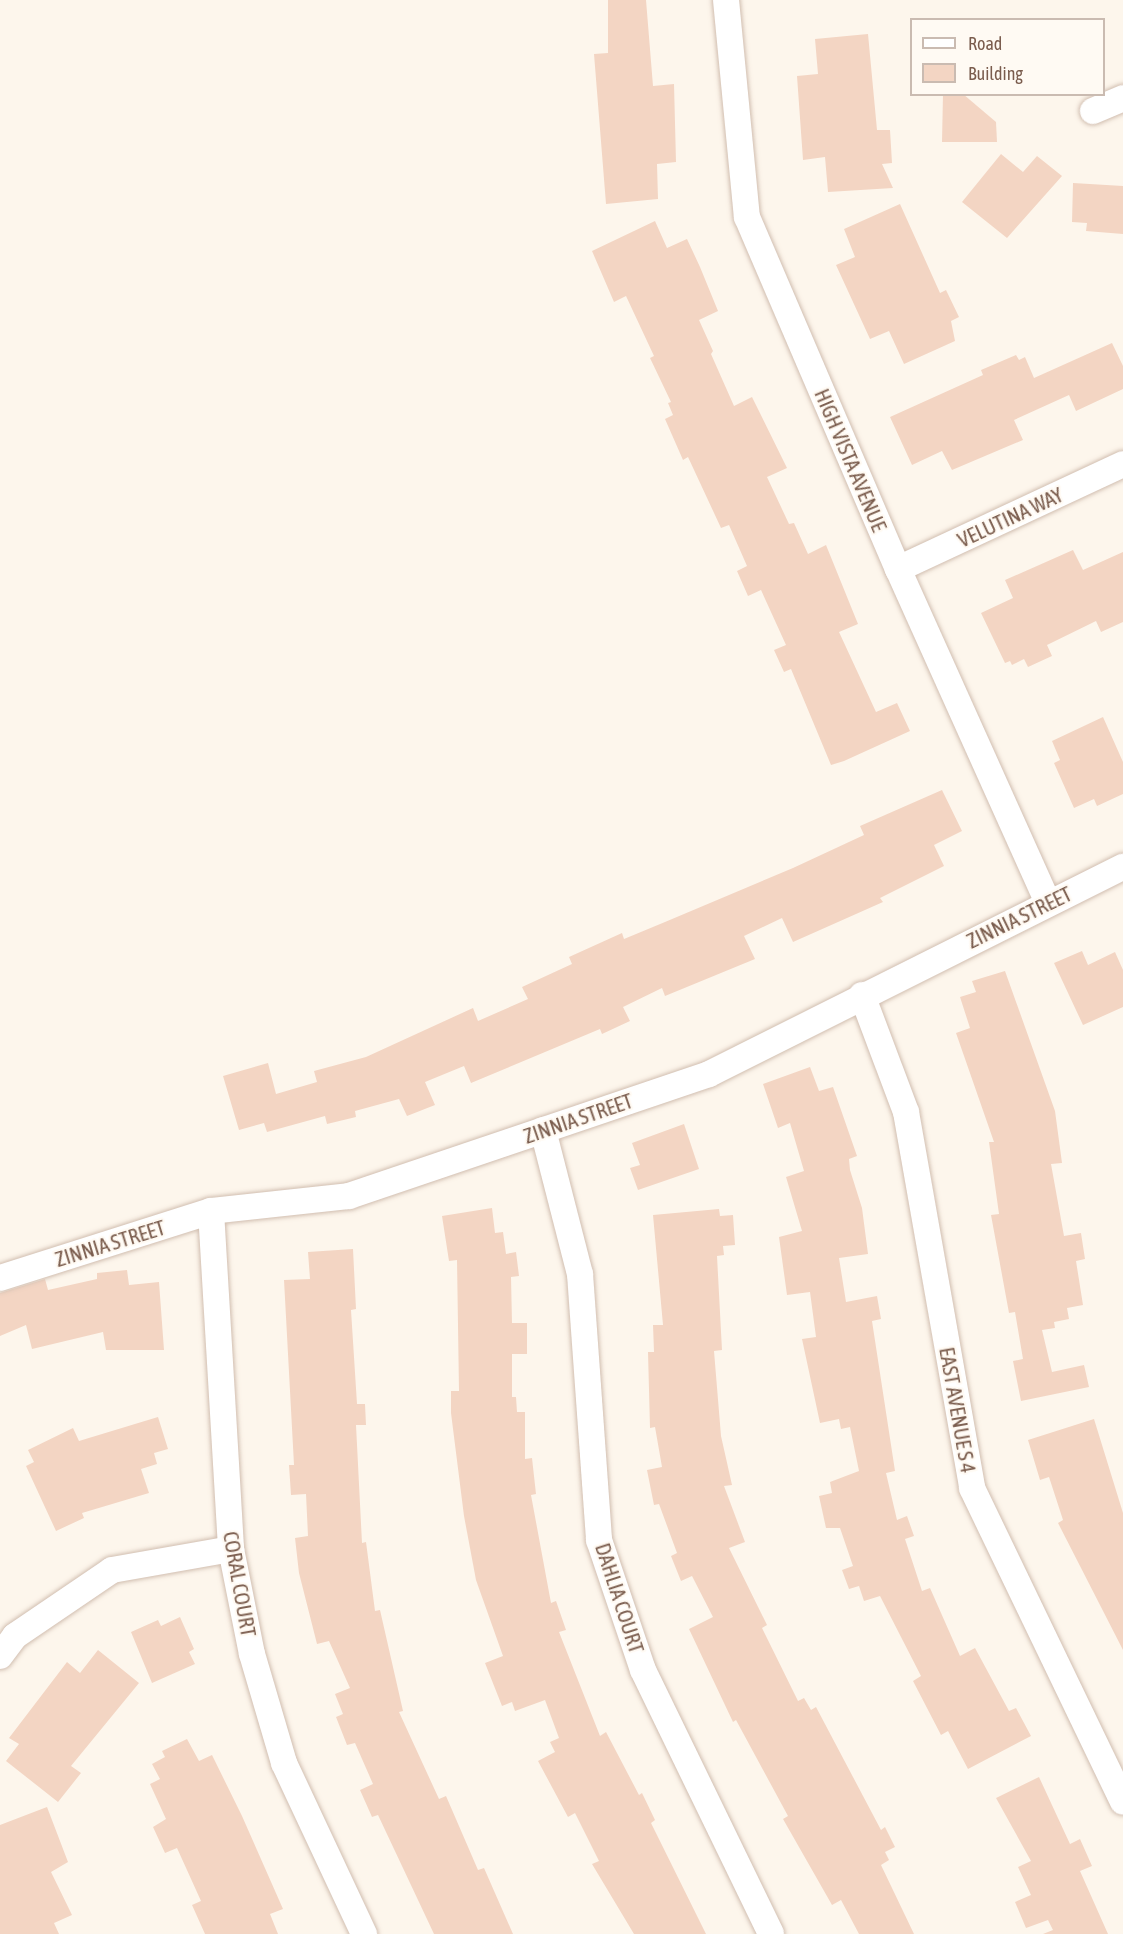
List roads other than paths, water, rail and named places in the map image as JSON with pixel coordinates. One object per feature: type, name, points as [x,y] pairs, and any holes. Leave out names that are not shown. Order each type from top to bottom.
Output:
[{"type":"street","name":"HIGH VISTA AVENUE","points":[[726,0],[747,217],[898,569],[1047,901]]},
{"type":"street","points":[[1093,111],[1123,98]]},
{"type":"street","name":"VELUTINA WAY","points":[[898,569],[1123,464]]},
{"type":"street","name":"ZINNIA STREET","points":[[0,1278],[212,1211],[350,1196],[708,1074],[1047,901],[1123,867]]},
{"type":"street","name":"EAST AVENUE S 4","points":[[862,995],[906,1112],[972,1488],[1123,1802]]},
{"type":"street","name":"DAHLIA COURT","points":[[543,1130],[580,1274],[599,1540],[643,1670],[771,1934]]},
{"type":"street","name":"CORAL COURT","points":[[212,1211],[231,1549],[252,1654],[284,1763],[364,1934]]},
{"type":"street","points":[[0,1656],[15,1636],[112,1570],[231,1549]]}]
